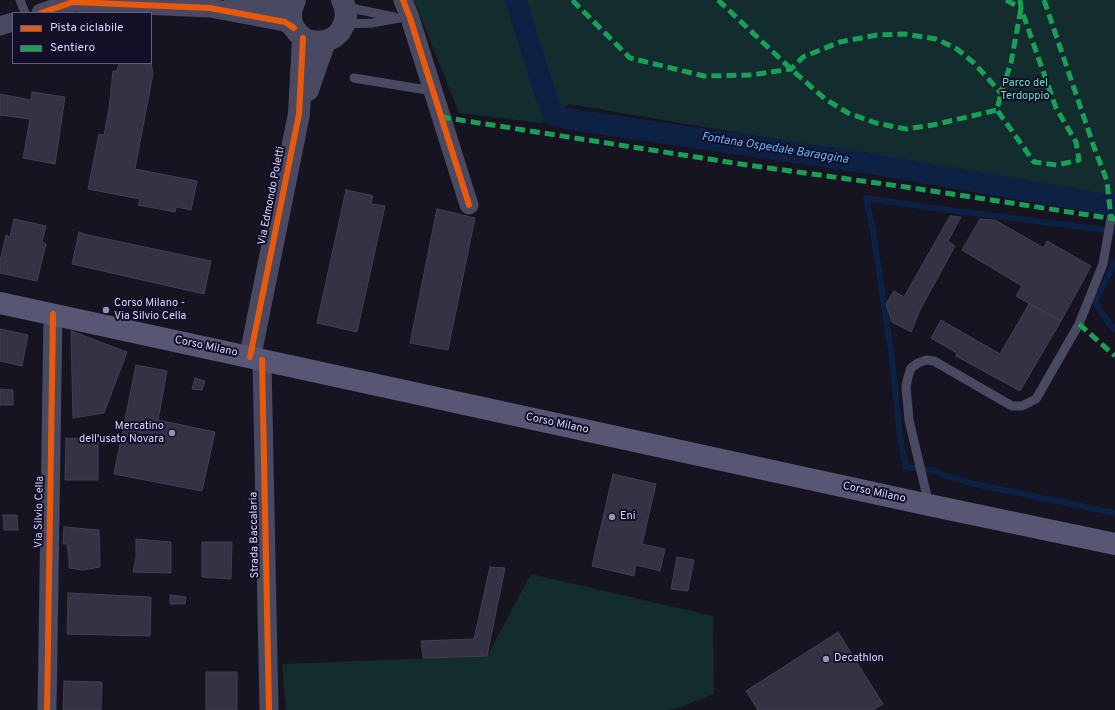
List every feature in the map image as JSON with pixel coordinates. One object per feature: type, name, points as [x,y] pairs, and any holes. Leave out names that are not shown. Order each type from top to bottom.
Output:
[{"type":"main road","name":"Corso Milano","points":[[0,303],[1115,544]]},
{"type":"street","points":[[44,12],[73,2],[210,8],[285,22],[310,41],[318,42],[333,38],[340,32],[343,10]]},
{"type":"street","points":[[210,8],[225,3],[294,2]]},
{"type":"street","name":"Via Edmondo Poletti","points":[[294,2],[291,11],[291,20],[299,33],[299,114]]},
{"type":"street","points":[[404,12],[433,91],[469,205]]},
{"type":"street","points":[[0,26],[12,22]]},
{"type":"street","name":"Via Edmondo Poletti","points":[[256,358],[299,114],[325,41]]},
{"type":"street","name":"Via Silvio Cella","points":[[47,710],[53,314]]},
{"type":"street","name":"Strada Baccalaria","points":[[256,358],[269,710]]},
{"type":"lane","points":[[20,0],[25,12]]},
{"type":"lane","points":[[343,10],[372,23],[404,12]]},
{"type":"lane","points":[[343,10],[404,12]]},
{"type":"lane","points":[[354,78],[433,91]]},
{"type":"lane","points":[[930,505],[909,420],[906,387],[911,368],[926,360],[934,361],[1012,406],[1022,406],[1036,399],[1079,324],[1103,264],[1110,220]]},
{"type":"green space","name":"Parco del Terdoppio","points":[[414,0],[1115,0],[1115,197],[569,104],[541,123],[459,113]]},
{"type":"green space","points":[[531,574],[713,616],[714,694],[678,708],[666,710],[286,710],[282,664],[487,656]]},
{"type":"building","points":[[119,64],[151,64],[153,74],[135,169],[197,181],[191,210],[176,207],[175,212],[138,205],[140,199],[88,189],[99,134],[104,135],[113,71],[117,71]]},
{"type":"building","points":[[32,92],[65,97],[55,164],[23,158],[30,119],[0,115],[0,94],[31,100]]},
{"type":"building","points":[[346,190],[373,196],[371,204],[385,206],[357,332],[317,323]]},
{"type":"building","points":[[437,209],[475,218],[448,350],[410,343]]},
{"type":"building","points":[[950,216],[961,217],[948,241],[955,246],[920,310],[911,332],[892,322],[886,304],[894,291],[904,297]]},
{"type":"building","points":[[14,219],[46,226],[42,242],[46,244],[37,281],[0,273],[0,261],[6,235],[10,237]]},
{"type":"building","points":[[980,219],[995,220],[1044,248],[1047,241],[1091,266],[1061,321],[1016,296],[1022,286],[962,250]]},
{"type":"building","points":[[79,232],[211,261],[204,294],[72,264]]},
{"type":"building","points":[[1029,304],[1061,321],[1020,391],[956,356],[957,353],[931,338],[941,320],[1000,354]]},
{"type":"building","points":[[0,329],[28,335],[22,366],[0,361]]},
{"type":"building","points":[[71,331],[127,352],[104,413],[73,418]]},
{"type":"building","points":[[136,365],[167,371],[158,420],[215,432],[202,491],[114,474]]},
{"type":"building","points":[[195,378],[205,381],[202,390],[192,389]]},
{"type":"building","points":[[0,389],[13,390],[13,405],[0,405]]},
{"type":"building","points":[[66,438],[98,440],[98,480],[65,480]]},
{"type":"building","points":[[613,474],[656,484],[642,544],[665,549],[660,571],[636,565],[634,576],[592,566]]},
{"type":"building","points":[[3,515],[17,515],[18,530],[4,530]]},
{"type":"building","points":[[64,527],[99,530],[100,567],[83,570],[69,568],[67,544],[63,544]]},
{"type":"building","points":[[136,539],[171,542],[171,573],[133,572],[136,558]]},
{"type":"building","points":[[202,542],[232,542],[231,579],[202,577]]},
{"type":"building","points":[[677,557],[694,560],[688,591],[671,589]]},
{"type":"building","points":[[490,567],[505,568],[487,656],[423,658],[421,641],[474,639]]},
{"type":"building","points":[[68,593],[151,597],[150,636],[67,634]]},
{"type":"building","points":[[170,595],[186,597],[185,604],[170,604]]},
{"type":"building","name":"Decathlon","points":[[838,632],[883,704],[873,710],[758,710],[746,691]]},
{"type":"building","points":[[206,672],[237,672],[237,710],[206,710]]},
{"type":"building","points":[[64,681],[102,682],[101,710],[63,710]]},
{"type":"waterway","name":"Fontana Ospedale Baraggina","points":[[516,0],[553,115],[574,120],[867,163],[1115,206]]},
{"type":"waterway","points":[[1115,231],[866,198],[872,225],[891,350],[900,436],[906,467],[932,470],[970,483],[1115,513]]},
{"type":"waterway","name":"Fontana Ospedale Baraggina","points":[[1115,262],[1095,302],[1110,325],[1115,329]]},
{"type":"marked path","points":[[573,0],[630,58],[704,76],[752,75],[791,69],[803,57],[840,42],[877,35],[905,34],[936,39],[957,49],[974,63],[1001,93]]},
{"type":"marked path","points":[[718,0],[825,99],[848,113],[876,123],[906,129],[933,125],[997,110]]},
{"type":"marked path","points":[[1006,0],[1021,8]]},
{"type":"marked path","points":[[1020,0],[1021,8],[1056,108],[1076,142],[1079,160],[1057,165],[1034,162],[997,110],[1011,63],[1021,8]]},
{"type":"marked path","points":[[1044,0],[1107,181],[1111,218]]},
{"type":"marked path","points":[[441,117],[747,165],[913,188],[1115,219]]},
{"type":"marked path","points":[[1079,324],[1115,356]]},
{"type":"cycle path","points":[[403,0],[469,205]]},
{"type":"cycle path","points":[[44,12],[73,2],[210,8],[285,22],[294,28]]},
{"type":"cycle path","points":[[250,357],[299,114],[303,38]]},
{"type":"cycle path","points":[[47,710],[53,314]]},
{"type":"cycle path","points":[[262,360],[269,710]]},
{"type":"place","name":"Corso Milano - Via Silvio Cella","points":[[106,310]]},
{"type":"place","name":"Mercatino dell'usato Novara","points":[[172,433]]},
{"type":"place","name":"Eni","points":[[612,517]]},
{"type":"place","name":"Decathlon","points":[[826,659]]}]
